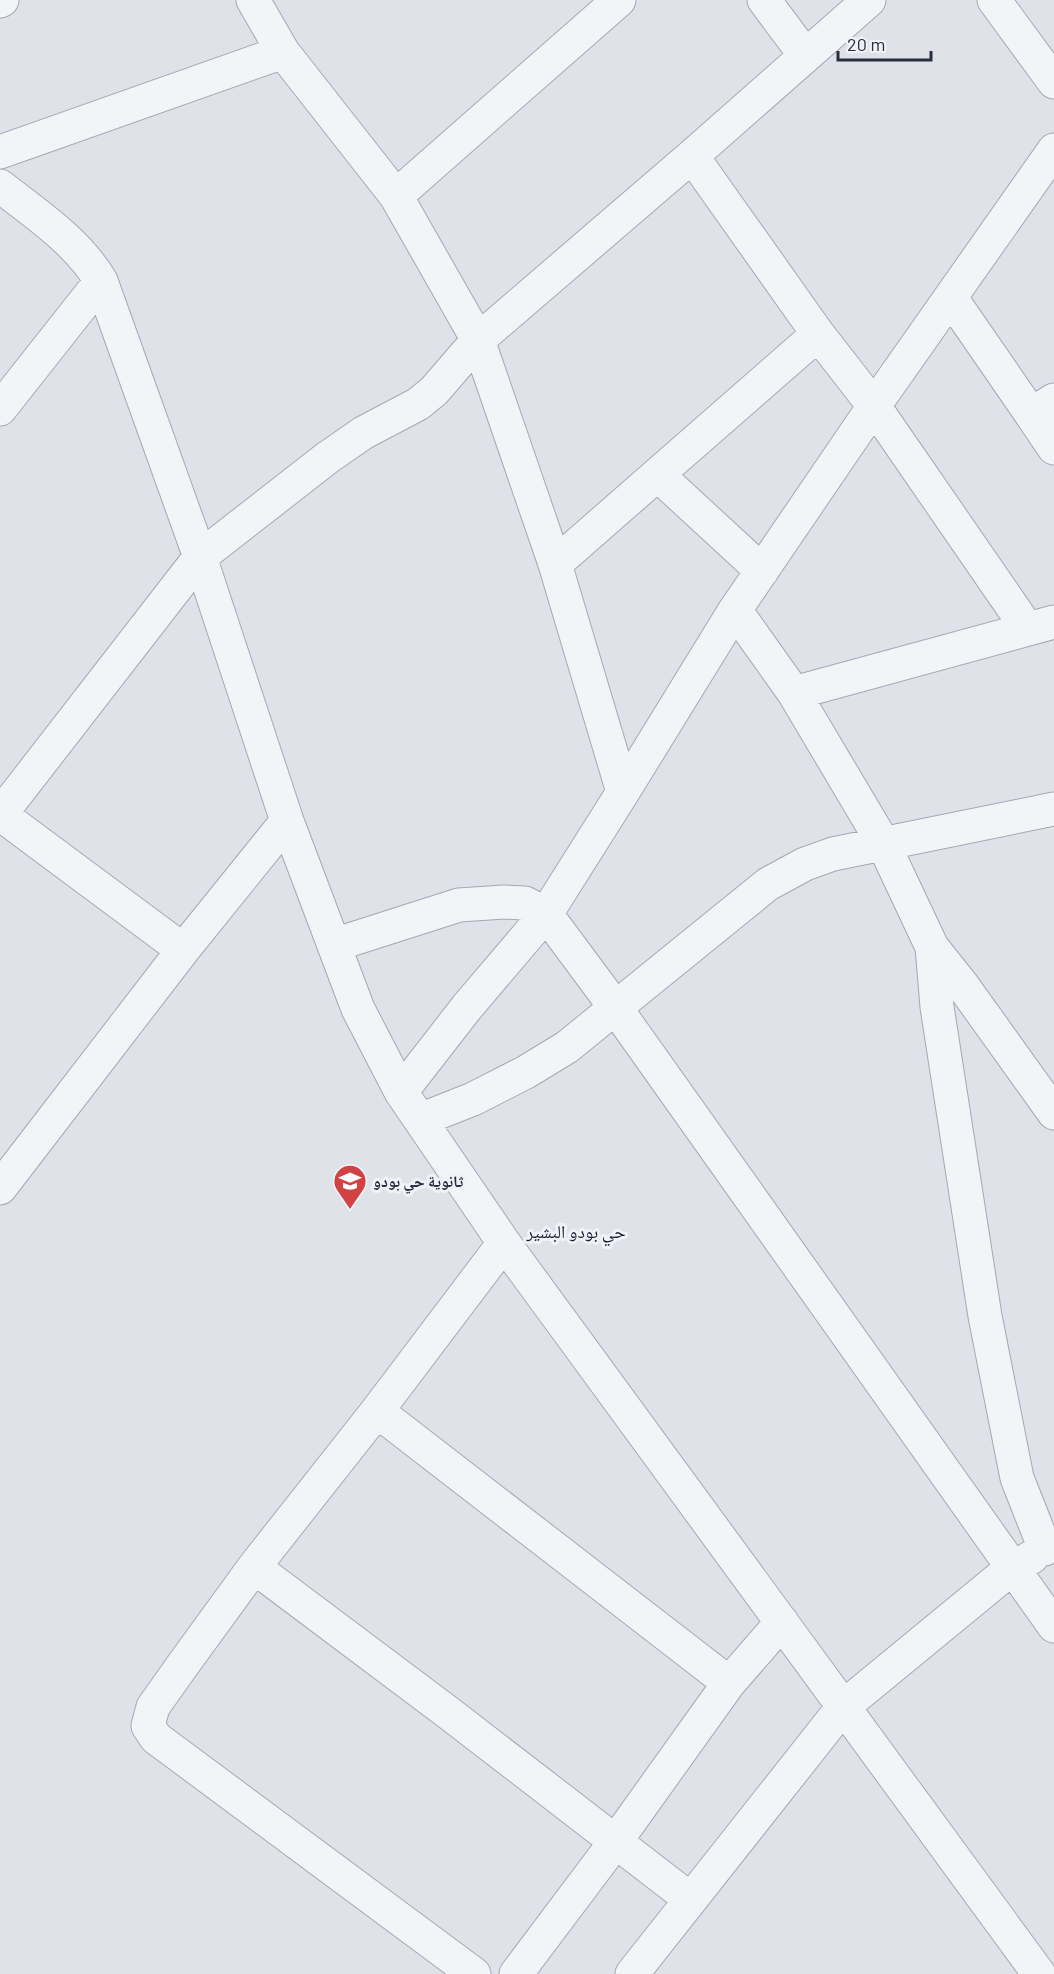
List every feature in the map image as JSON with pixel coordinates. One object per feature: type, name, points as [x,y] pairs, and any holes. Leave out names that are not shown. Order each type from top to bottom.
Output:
[{"type":"street","points":[[253,0],[283,52],[396,196],[478,340],[555,564],[623,792]]},
{"type":"street","points":[[396,196],[619,0]]},
{"type":"street","points":[[764,0],[805,55]]},
{"type":"street","points":[[183,950],[0,814],[200,557],[345,445],[418,404],[434,391],[478,340],[869,0]]},
{"type":"street","points":[[994,0],[1054,81]]},
{"type":"street","points":[[0,152],[283,52]]},
{"type":"street","points":[[401,1092],[467,1007],[546,914],[735,610],[874,406],[1054,150]]},
{"type":"street","points":[[692,156],[818,334],[1040,625],[794,693]]},
{"type":"street","points":[[0,186],[78,250],[101,281],[200,557],[287,821],[358,1009],[401,1092],[504,1243],[1039,1974]]},
{"type":"street","points":[[0,409],[101,281]]},
{"type":"street","points":[[951,298],[1042,407],[1054,448]]},
{"type":"street","points":[[555,564],[818,334]]},
{"type":"street","points":[[658,475],[762,571]]},
{"type":"street","points":[[735,610],[794,693],[883,843],[932,947],[963,986],[1054,1113]]},
{"type":"street","points":[[420,1120],[473,1099],[526,1072],[567,1047],[768,884],[805,864],[833,854],[1054,809]]},
{"type":"street","points":[[0,1188],[183,950],[287,821]]},
{"type":"street","points":[[334,945],[459,905],[525,903],[546,914],[615,1007],[1054,1626]]},
{"type":"street","points":[[632,1974],[843,1707],[1012,1568],[1049,1546],[1017,1478],[985,1316],[938,1007],[932,947]]},
{"type":"street","points":[[474,1974],[156,1738],[148,1726],[153,1707],[254,1567],[377,1411],[504,1243]]},
{"type":"street","points":[[377,1411],[729,1683]]},
{"type":"street","points":[[254,1567],[690,1899]]},
{"type":"street","points":[[516,1974],[616,1841],[729,1683],[782,1622]]},
{"type":"place","name":"ثانوية حي بودو","points":[[350,1210]]},
{"type":"district","name":"حي بودو البشير","points":[[576,1232]]}]
